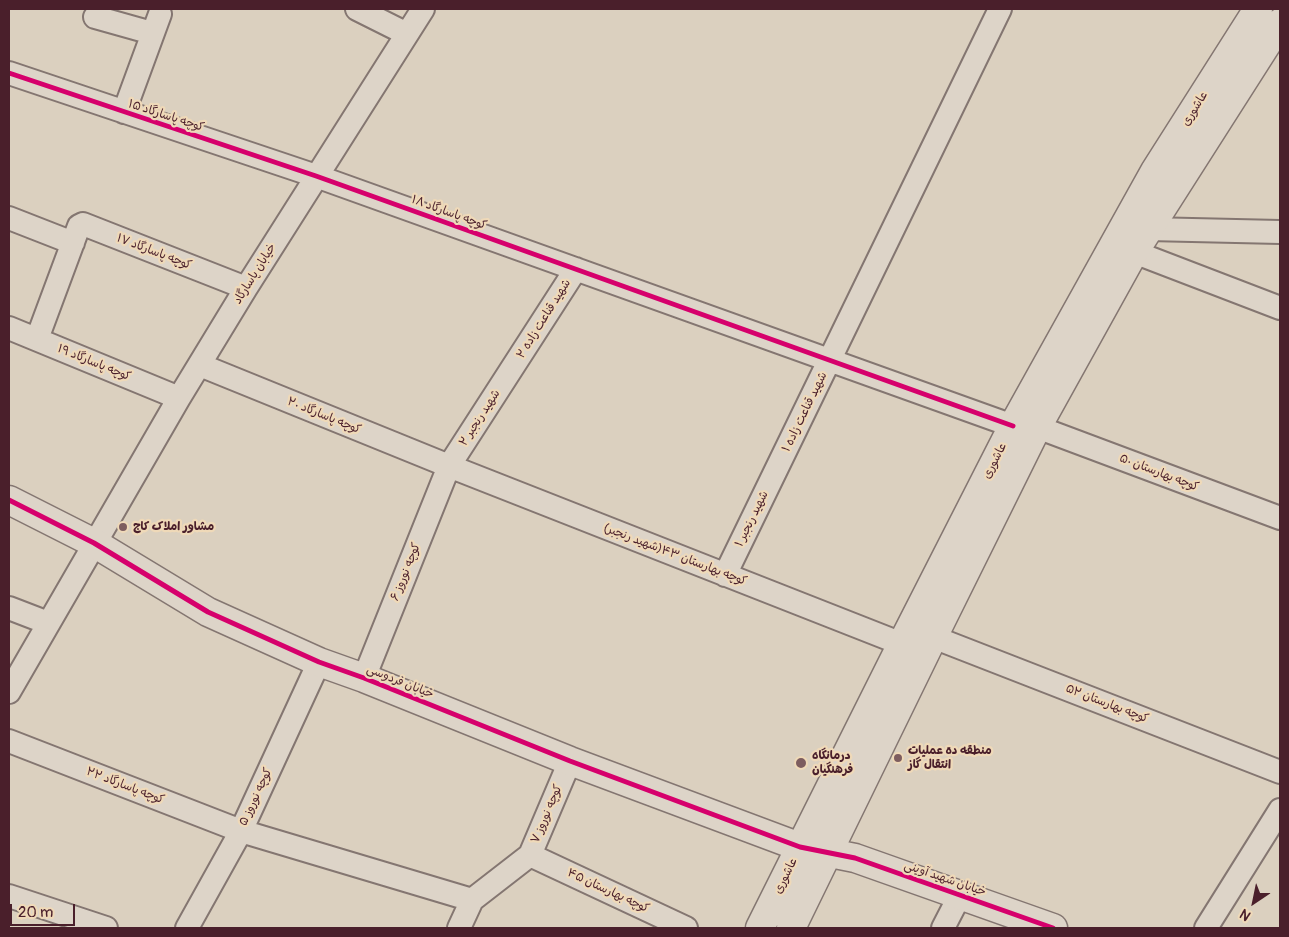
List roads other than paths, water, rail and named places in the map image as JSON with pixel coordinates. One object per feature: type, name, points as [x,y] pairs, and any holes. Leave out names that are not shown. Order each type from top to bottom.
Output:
[{"type":"street","points":[[358,9],[407,34]]},
{"type":"street","name":"خیابان پاسارگاد","points":[[9,692],[179,398],[316,176],[423,9]]},
{"type":"street","name":"شهید قناعت زاده ۱","points":[[780,464],[1000,9]]},
{"type":"street","name":"عاشوری","points":[[791,928],[933,637],[1025,427],[1155,171],[1258,9]]},
{"type":"street","points":[[95,17],[156,23],[124,112]]},
{"type":"street","name":"عاشوری","points":[[760,928],[902,644],[1025,427],[1148,229],[1280,23]]},
{"type":"street","name":"کوچه پاسارگاد ۱۵","points":[[9,73],[316,176]]},
{"type":"street","name":"کوچه پاسارگاد ۱۸","points":[[316,176],[830,360]]},
{"type":"street","points":[[9,218],[73,243],[36,339]]},
{"type":"street","name":"کوچه پاسارگاد ۱۷","points":[[73,243],[79,226],[84,224],[246,288]]},
{"type":"street","points":[[1148,229],[1280,232]]},
{"type":"street","points":[[1134,252],[1280,308]]},
{"type":"street","name":"شهید قناعت زاده ۲","points":[[511,370],[576,269]]},
{"type":"street","name":"کوچه پاسارگاد ۱۹","points":[[9,328],[179,398]]},
{"type":"street","name":"کوچه بهارستان ۵۰","points":[[830,360],[1280,518]]},
{"type":"street","name":"کوچه پاسارگاد ۲۰","points":[[200,365],[449,466]]},
{"type":"street","name":"شهید رنجبر ۲","points":[[449,466],[511,370]]},
{"type":"street","name":"شهید رنجبر ۱","points":[[725,575],[780,464]]},
{"type":"street","name":"کوچه بهارستان ۴۳(شهید رنجبر)","points":[[449,466],[902,644]]},
{"type":"street","name":"کوچه نوروز ۶","points":[[364,678],[449,466]]},
{"type":"street","name":"خیابان فردوسی","points":[[9,500],[94,543],[208,612],[319,662],[364,678],[570,761],[800,847]]},
{"type":"street","points":[[9,608],[48,623]]},
{"type":"street","name":"کوچه بهارستان ۵۲","points":[[933,637],[1280,772]]},
{"type":"street","name":"کوچه نوروز ۵","points":[[187,928],[241,830],[319,662]]},
{"type":"street","name":"کوچه پاسارگاد ۲۲","points":[[9,741],[241,830],[472,900]]},
{"type":"street","name":"کوچه نوروز ۷","points":[[459,928],[472,900],[530,855],[570,761]]},
{"type":"street","points":[[1206,928],[1280,810]]},
{"type":"street","name":"خیابان شهید آوینی","points":[[800,847],[855,858],[1053,928]]},
{"type":"street","name":"کوچه بهارستان ۴۵","points":[[530,855],[686,928]]},
{"type":"street","points":[[943,928],[960,895]]},
{"type":"street","points":[[9,896],[106,928]]},
{"type":"place","name":"مشاور املاک کاج","points":[[123,527]]},
{"type":"place","name":"منطقه ده عملیات انتقال گاز","points":[[898,758]]},
{"type":"place","name":"درمانگاه فرهنگیان","points":[[801,763]]}]
